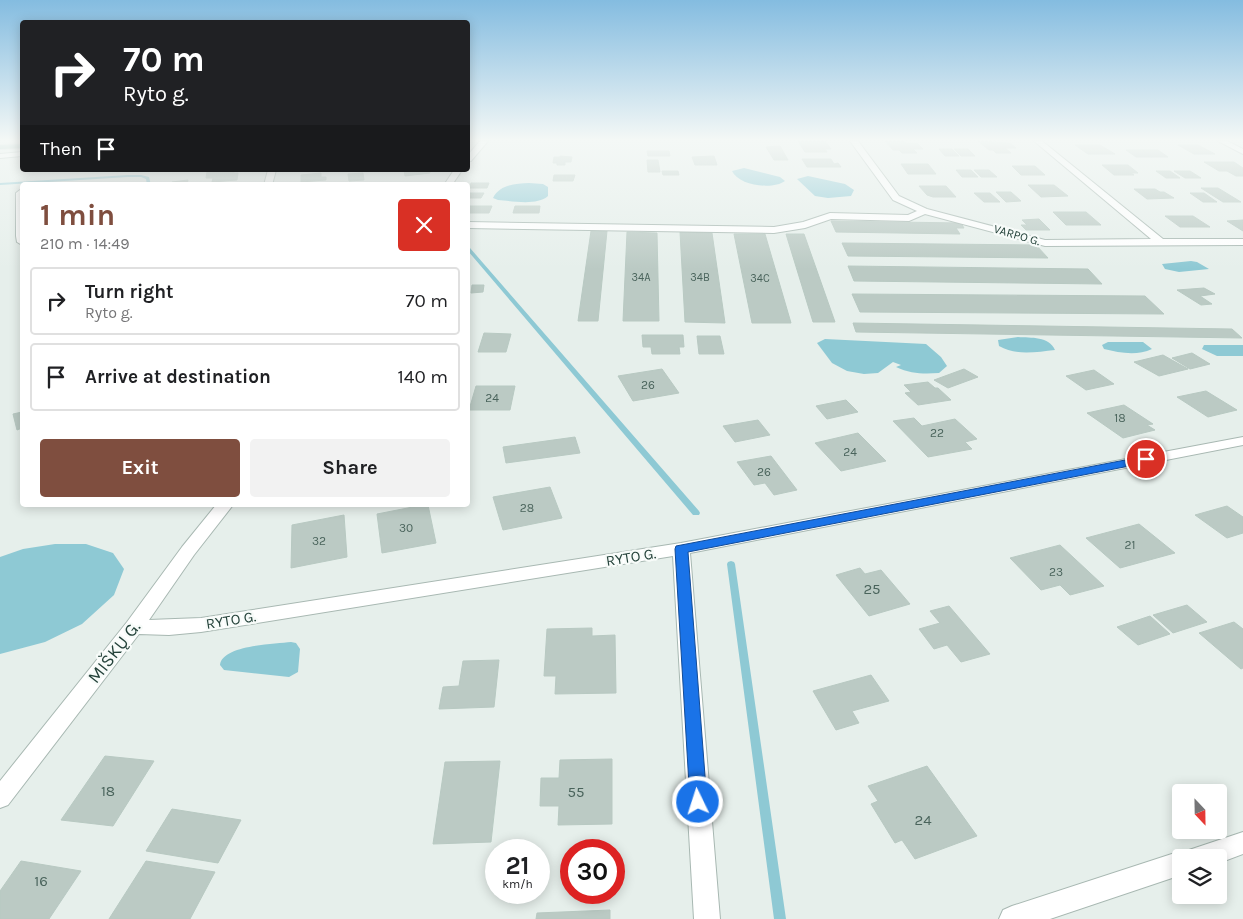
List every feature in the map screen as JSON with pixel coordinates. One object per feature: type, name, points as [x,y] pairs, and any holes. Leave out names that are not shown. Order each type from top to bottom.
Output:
[{"type":"street","name":"VARPO G.","points":[[886,184],[896,198],[924,211],[1044,243],[1243,242]]},
{"type":"street","points":[[1090,184],[1160,242]]},
{"type":"street","points":[[470,225],[774,230],[805,225],[830,216],[909,218],[924,211]]},
{"type":"street","name":"RYTO G.","points":[[134,627],[169,628],[201,625],[681,549],[1243,441]]},
{"type":"street","name":"MIŠKŲ G.","points":[[0,798],[134,627],[188,551],[223,507]]},
{"type":"street","points":[[681,549],[707,919]]},
{"type":"street","points":[[1225,849],[1243,843]]},
{"type":"street","points":[[1012,919],[1172,866]]},
{"type":"water","points":[[514,184],[543,184],[548,187],[548,196],[531,202],[493,198],[504,187]]},
{"type":"water","points":[[753,184],[780,184],[765,186]]},
{"type":"water","points":[[802,184],[844,184],[854,190],[851,196],[828,198],[815,196]]},
{"type":"water","points":[[1197,262],[1209,269],[1179,272],[1165,269],[1162,264]]},
{"type":"water","points":[[1018,337],[1044,340],[1049,342],[1055,350],[1019,352],[999,346],[998,340]]},
{"type":"water","points":[[825,339],[926,344],[941,357],[947,366],[939,373],[918,373],[896,367],[901,365],[893,362],[878,373],[864,374],[847,371],[832,363],[817,343]]},
{"type":"water","points":[[1108,342],[1143,342],[1152,349],[1134,353],[1116,352],[1104,349],[1102,345]]},
{"type":"water","points":[[1204,345],[1243,345],[1243,356],[1217,356],[1202,349]]},
{"type":"water","points":[[55,544],[86,544],[113,553],[124,569],[114,595],[82,624],[45,642],[0,654],[0,557],[23,549]]},
{"type":"water","points":[[291,642],[296,643],[300,649],[298,672],[289,677],[224,670],[220,665],[223,658],[239,649]]},
{"type":"building","points":[[471,184],[489,184],[487,188],[470,188]]},
{"type":"building","points":[[1028,185],[1054,185],[1068,196],[1041,197]]},
{"type":"building","points":[[919,186],[946,186],[956,197],[933,197],[927,195]]},
{"type":"building","points":[[1201,188],[1218,188],[1241,202],[1223,202]]},
{"type":"building","points":[[1134,189],[1155,189],[1174,198],[1147,199]]},
{"type":"building","points":[[996,192],[1011,192],[1021,201],[1006,202]]},
{"type":"building","points":[[470,193],[484,193],[481,198],[470,198]]},
{"type":"building","points":[[974,193],[990,193],[1000,202],[984,202]]},
{"type":"building","points":[[1190,193],[1204,193],[1217,202],[1203,202]]},
{"type":"building","points":[[470,206],[492,206],[489,213],[470,213]]},
{"type":"building","points":[[515,206],[540,206],[539,213],[513,213]]},
{"type":"building","points":[[1053,212],[1086,212],[1101,225],[1066,225]]},
{"type":"building","points":[[1165,216],[1193,216],[1210,227],[1180,227]]},
{"type":"building","points":[[1039,219],[1050,230],[1026,230],[1021,225],[1027,225],[1022,220]]},
{"type":"building","points":[[1243,220],[1243,231],[1227,221]]},
{"type":"building","points":[[831,221],[961,223],[964,228],[956,228],[960,234],[836,232]]},
{"type":"building","points":[[591,231],[607,231],[598,321],[578,321]]},
{"type":"building","points":[[627,232],[657,233],[659,321],[623,321]]},
{"type":"building","points":[[680,232],[712,233],[725,323],[685,322]]},
{"type":"building","points":[[734,234],[765,234],[791,323],[752,323]]},
{"type":"building","points":[[786,234],[804,234],[835,322],[813,322]]},
{"type":"building","points":[[842,243],[1036,245],[1048,258],[848,256]]},
{"type":"building","points":[[848,266],[1088,269],[1102,284],[854,281]]},
{"type":"building","points":[[472,285],[484,285],[483,292],[471,293]]},
{"type":"building","points":[[1204,288],[1215,294],[1200,296],[1212,304],[1201,305],[1177,290]]},
{"type":"building","points":[[852,294],[1145,296],[1164,314],[860,312]]},
{"type":"building","points":[[853,323],[1232,329],[1242,338],[856,332]]},
{"type":"building","points":[[484,333],[511,334],[506,352],[478,352]]},
{"type":"building","points":[[642,335],[683,335],[684,347],[679,347],[680,354],[652,354],[651,347],[643,347]]},
{"type":"building","points":[[697,336],[720,336],[724,354],[699,354]]},
{"type":"building","points":[[1192,353],[1210,364],[1190,369],[1172,358]]},
{"type":"building","points":[[1163,355],[1188,369],[1159,376],[1134,362]]},
{"type":"building","points":[[662,369],[679,393],[633,401],[618,376]]},
{"type":"building","points":[[964,369],[978,377],[948,388],[934,380]]},
{"type":"building","points":[[1094,370],[1114,384],[1086,390],[1066,376]]},
{"type":"building","points":[[928,382],[951,400],[918,405],[905,393],[911,392],[904,385]]},
{"type":"building","points":[[476,386],[515,386],[510,410],[470,410]]},
{"type":"building","points":[[1206,391],[1237,410],[1208,417],[1177,397]]},
{"type":"building","points":[[846,400],[858,412],[827,419],[816,406]]},
{"type":"building","points":[[1124,405],[1153,424],[1147,425],[1155,430],[1123,438],[1087,413]]},
{"type":"building","points":[[20,412],[20,429],[17,430],[13,414]]},
{"type":"building","points":[[914,418],[922,426],[955,419],[977,439],[965,442],[972,449],[928,457],[893,421]]},
{"type":"building","points":[[758,420],[770,435],[735,442],[723,426]]},
{"type":"building","points":[[858,433],[886,461],[841,471],[815,443]]},
{"type":"building","points":[[575,437],[580,453],[506,463],[503,447]]},
{"type":"building","points":[[771,456],[797,490],[774,495],[765,483],[754,485],[737,462]]},
{"type":"building","points":[[550,487],[562,518],[503,530],[493,497]]},
{"type":"building","points":[[1227,506],[1243,517],[1243,533],[1227,538],[1195,515]]},
{"type":"building","points":[[413,507],[428,507],[436,543],[382,553],[377,514]]},
{"type":"building","points":[[344,515],[347,557],[291,568],[292,525]]},
{"type":"building","points":[[1139,524],[1175,553],[1120,568],[1086,538]]},
{"type":"building","points":[[1060,545],[1104,586],[1070,595],[1060,585],[1041,590],[1010,558]]},
{"type":"building","points":[[860,568],[865,574],[881,570],[910,604],[869,616],[836,575]]},
{"type":"building","points":[[1187,605],[1207,622],[1173,633],[1153,615]]},
{"type":"building","points":[[949,606],[990,654],[961,662],[947,645],[934,649],[919,629],[940,623],[930,611]]},
{"type":"building","points":[[1150,616],[1170,634],[1138,645],[1117,627]]},
{"type":"building","points":[[1234,622],[1243,629],[1243,668],[1241,669],[1199,633]]},
{"type":"building","points":[[592,628],[592,636],[615,635],[616,693],[555,694],[556,676],[544,676],[547,629]]},
{"type":"building","points":[[499,660],[494,707],[439,709],[443,687],[459,686],[463,661]]},
{"type":"building","points":[[871,675],[889,701],[852,711],[859,723],[836,730],[813,691]]},
{"type":"building","points":[[105,756],[154,761],[113,826],[61,820]]},
{"type":"building","points":[[612,759],[612,824],[558,825],[559,806],[540,806],[541,778],[559,778],[560,760]]},
{"type":"building","points":[[500,761],[491,839],[485,839],[485,842],[433,844],[445,762]]},
{"type":"building","points":[[927,766],[977,836],[915,859],[902,840],[895,843],[871,804],[878,801],[868,786]]},
{"type":"building","points":[[172,809],[241,820],[218,863],[146,851]]},
{"type":"building","points":[[21,861],[81,871],[49,919],[0,919],[0,891]]},
{"type":"building","points":[[146,861],[215,872],[190,919],[109,919]]},
{"type":"building","points":[[610,910],[610,919],[536,919],[537,913]]},
{"type":"waterway","points":[[470,251],[696,513]]},
{"type":"waterway","points":[[731,564],[780,919]]},
{"type":"route","points":[[698,802],[681,549],[1146,459]]}]
